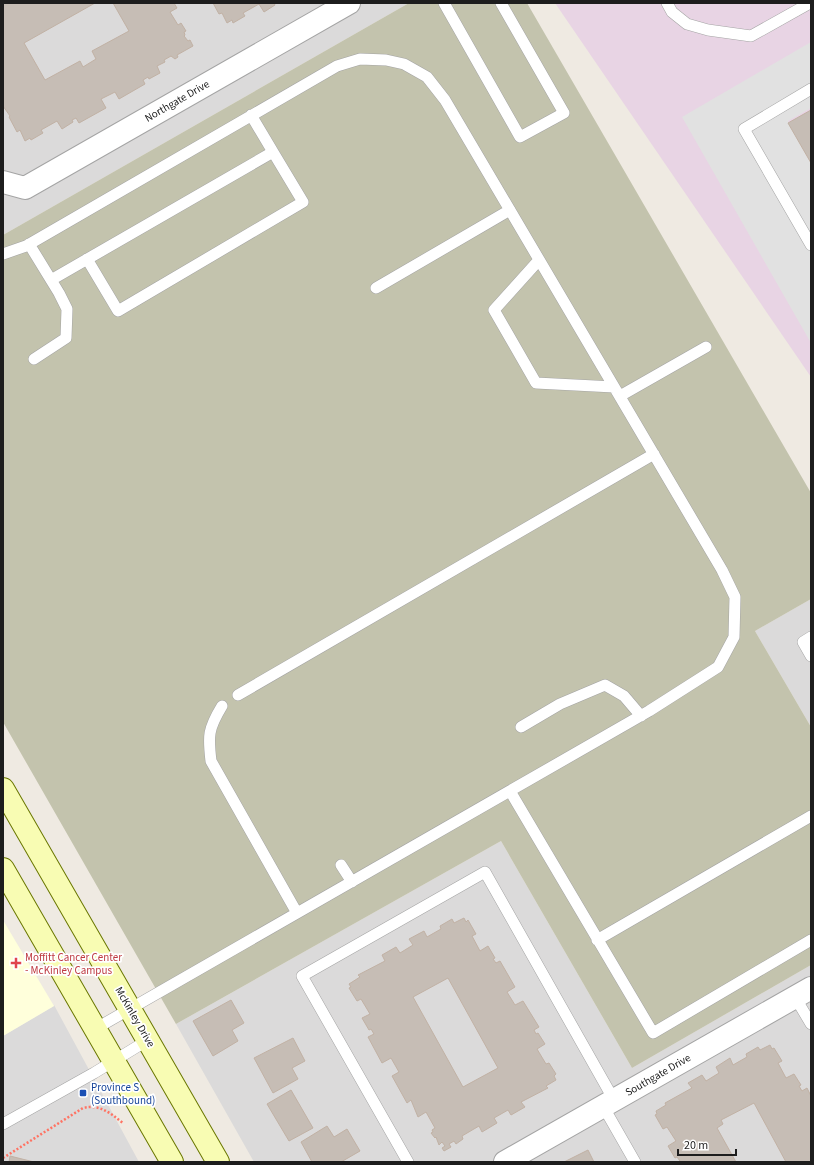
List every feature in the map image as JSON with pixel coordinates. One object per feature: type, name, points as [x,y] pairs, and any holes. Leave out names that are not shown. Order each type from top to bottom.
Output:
[{"type":"main road","name":"McKinley Drive","points":[[3,789],[218,1162]]},
{"type":"main road","points":[[3,869],[172,1162]]},
{"type":"street","name":"Northgate Drive","points":[[3,182],[25,188],[349,3]]},
{"type":"street","name":"Southgate Drive","points":[[505,1162],[803,992]]},
{"type":"lane","points":[[444,3],[520,137],[564,113],[501,3]]},
{"type":"lane","points":[[667,3],[672,12],[687,24],[708,30],[751,36],[810,3]]},
{"type":"lane","points":[[3,254],[29,244],[337,66],[360,59],[386,60],[404,64],[427,77],[445,100],[722,570],[735,597],[734,636],[718,667],[641,716],[95,1029]]},
{"type":"lane","points":[[811,89],[744,129],[811,245]]},
{"type":"lane","points":[[88,259],[118,311],[303,202],[251,116]]},
{"type":"lane","points":[[51,280],[273,152]]},
{"type":"lane","points":[[376,288],[510,210]]},
{"type":"lane","points":[[29,244],[51,280],[66,309],[66,338],[34,359]]},
{"type":"lane","points":[[539,260],[494,310],[536,383],[617,392],[706,347]]},
{"type":"lane","points":[[238,695],[654,454]]},
{"type":"lane","points":[[811,637],[803,642],[811,656]]},
{"type":"lane","points":[[521,727],[560,704],[605,685],[624,696],[641,716]]},
{"type":"lane","points":[[222,706],[213,721],[208,736],[211,761],[297,913]]},
{"type":"lane","points":[[510,791],[652,1033],[811,940]]},
{"type":"lane","points":[[597,940],[811,816]]},
{"type":"lane","points":[[342,865],[352,882]]},
{"type":"lane","points":[[408,1162],[302,976],[485,872],[608,1103],[635,1162]]},
{"type":"lane","points":[[803,992],[811,1024]]},
{"type":"lane","points":[[3,1124],[94,1073],[148,1040]]},
{"type":"path","points":[[3,1158],[84,1108],[93,1106],[102,1109],[123,1123]]},
{"type":"shaded area","points":[[3,3],[409,3],[3,235]]},
{"type":"shaded area","points":[[409,3],[527,3],[811,493],[811,599],[755,631],[811,727],[811,965],[632,1068],[501,841],[176,1024],[3,722],[3,235]]},
{"type":"shaded area","points":[[555,3],[811,3],[811,377]]},
{"type":"shaded area","points":[[811,42],[811,108],[788,121],[811,163],[811,343],[682,117]]},
{"type":"shaded area","points":[[811,599],[811,727],[755,631]]},
{"type":"shaded area","points":[[501,841],[632,1068],[811,965],[811,1162],[254,1162],[176,1024]]},
{"type":"shaded area","name":"Moffitt Cancer Center - McKinley Campus","points":[[3,920],[54,1006],[3,1036]]},
{"type":"shaded area","points":[[54,1005],[139,1162],[3,1162],[3,1036]]},
{"type":"building","points":[[3,3],[95,3],[24,43],[45,80],[80,61],[83,67],[96,59],[92,51],[129,31],[113,3],[174,3],[177,8],[170,12],[178,25],[181,23],[186,31],[184,32],[184,36],[188,41],[190,40],[193,46],[177,55],[178,57],[175,59],[171,56],[164,60],[165,62],[157,66],[160,73],[149,79],[148,77],[143,80],[145,84],[119,99],[115,92],[101,99],[106,108],[79,123],[76,118],[72,120],[73,122],[62,129],[57,121],[41,130],[43,133],[31,140],[30,138],[25,141],[20,130],[17,132],[9,117],[10,116],[3,106]]},
{"type":"building","points":[[213,3],[274,3],[275,5],[264,12],[259,4],[243,13],[245,16],[233,23],[232,20],[227,23],[222,13],[219,14]]},
{"type":"building","points":[[811,110],[811,163],[788,123]]},
{"type":"building","points":[[464,918],[466,922],[468,920],[476,934],[472,936],[480,951],[488,946],[495,958],[493,959],[496,963],[500,961],[515,987],[507,992],[515,1005],[523,1001],[539,1027],[534,1030],[536,1034],[538,1033],[545,1044],[537,1049],[546,1064],[549,1063],[556,1074],[554,1076],[556,1080],[546,1086],[548,1088],[521,1102],[525,1107],[511,1115],[508,1110],[494,1118],[497,1123],[482,1132],[479,1126],[462,1136],[463,1139],[456,1144],[454,1141],[449,1144],[451,1147],[444,1151],[442,1148],[445,1146],[442,1142],[439,1145],[436,1137],[435,1138],[431,1133],[435,1128],[426,1112],[418,1117],[411,1100],[407,1103],[392,1076],[399,1072],[391,1058],[382,1063],[368,1037],[374,1034],[371,1029],[369,1030],[362,1018],[370,1014],[361,999],[357,1001],[349,988],[351,987],[349,984],[360,977],[358,975],[385,961],[382,955],[396,947],[400,953],[413,945],[409,939],[424,931],[427,937],[441,929],[440,926],[452,919],[454,923]],"holes":[[[448,978],[498,1068],[463,1087],[413,997]]]},
{"type":"building","points":[[231,1000],[244,1023],[232,1030],[238,1041],[213,1056],[193,1021]]},
{"type":"building","points":[[293,1038],[305,1061],[292,1068],[298,1079],[273,1093],[254,1058]]},
{"type":"building","points":[[770,1045],[772,1049],[774,1048],[782,1061],[778,1063],[786,1078],[794,1074],[801,1085],[799,1086],[802,1091],[807,1088],[811,1096],[811,1162],[786,1162],[754,1103],[721,1120],[723,1124],[717,1128],[736,1162],[678,1162],[680,1161],[677,1157],[675,1158],[668,1146],[676,1141],[667,1127],[663,1129],[655,1115],[657,1114],[656,1111],[666,1105],[665,1103],[692,1088],[688,1083],[702,1075],[706,1081],[719,1073],[716,1067],[730,1058],[733,1065],[747,1057],[746,1054],[758,1047],[760,1050]]},
{"type":"building","points":[[291,1090],[313,1128],[289,1141],[267,1104]]},
{"type":"building","points":[[327,1126],[334,1137],[347,1129],[360,1151],[341,1162],[312,1162],[301,1142]]},
{"type":"building","points":[[588,1150],[594,1162],[564,1162]]},
{"type":"building","points":[[10,1156],[34,1162],[9,1162]]},
{"type":"place","name":"Moffitt Cancer Center - McKinley Campus","points":[[16,963]]},
{"type":"place","name":"Province S (Southbound)","points":[[83,1093]]}]
